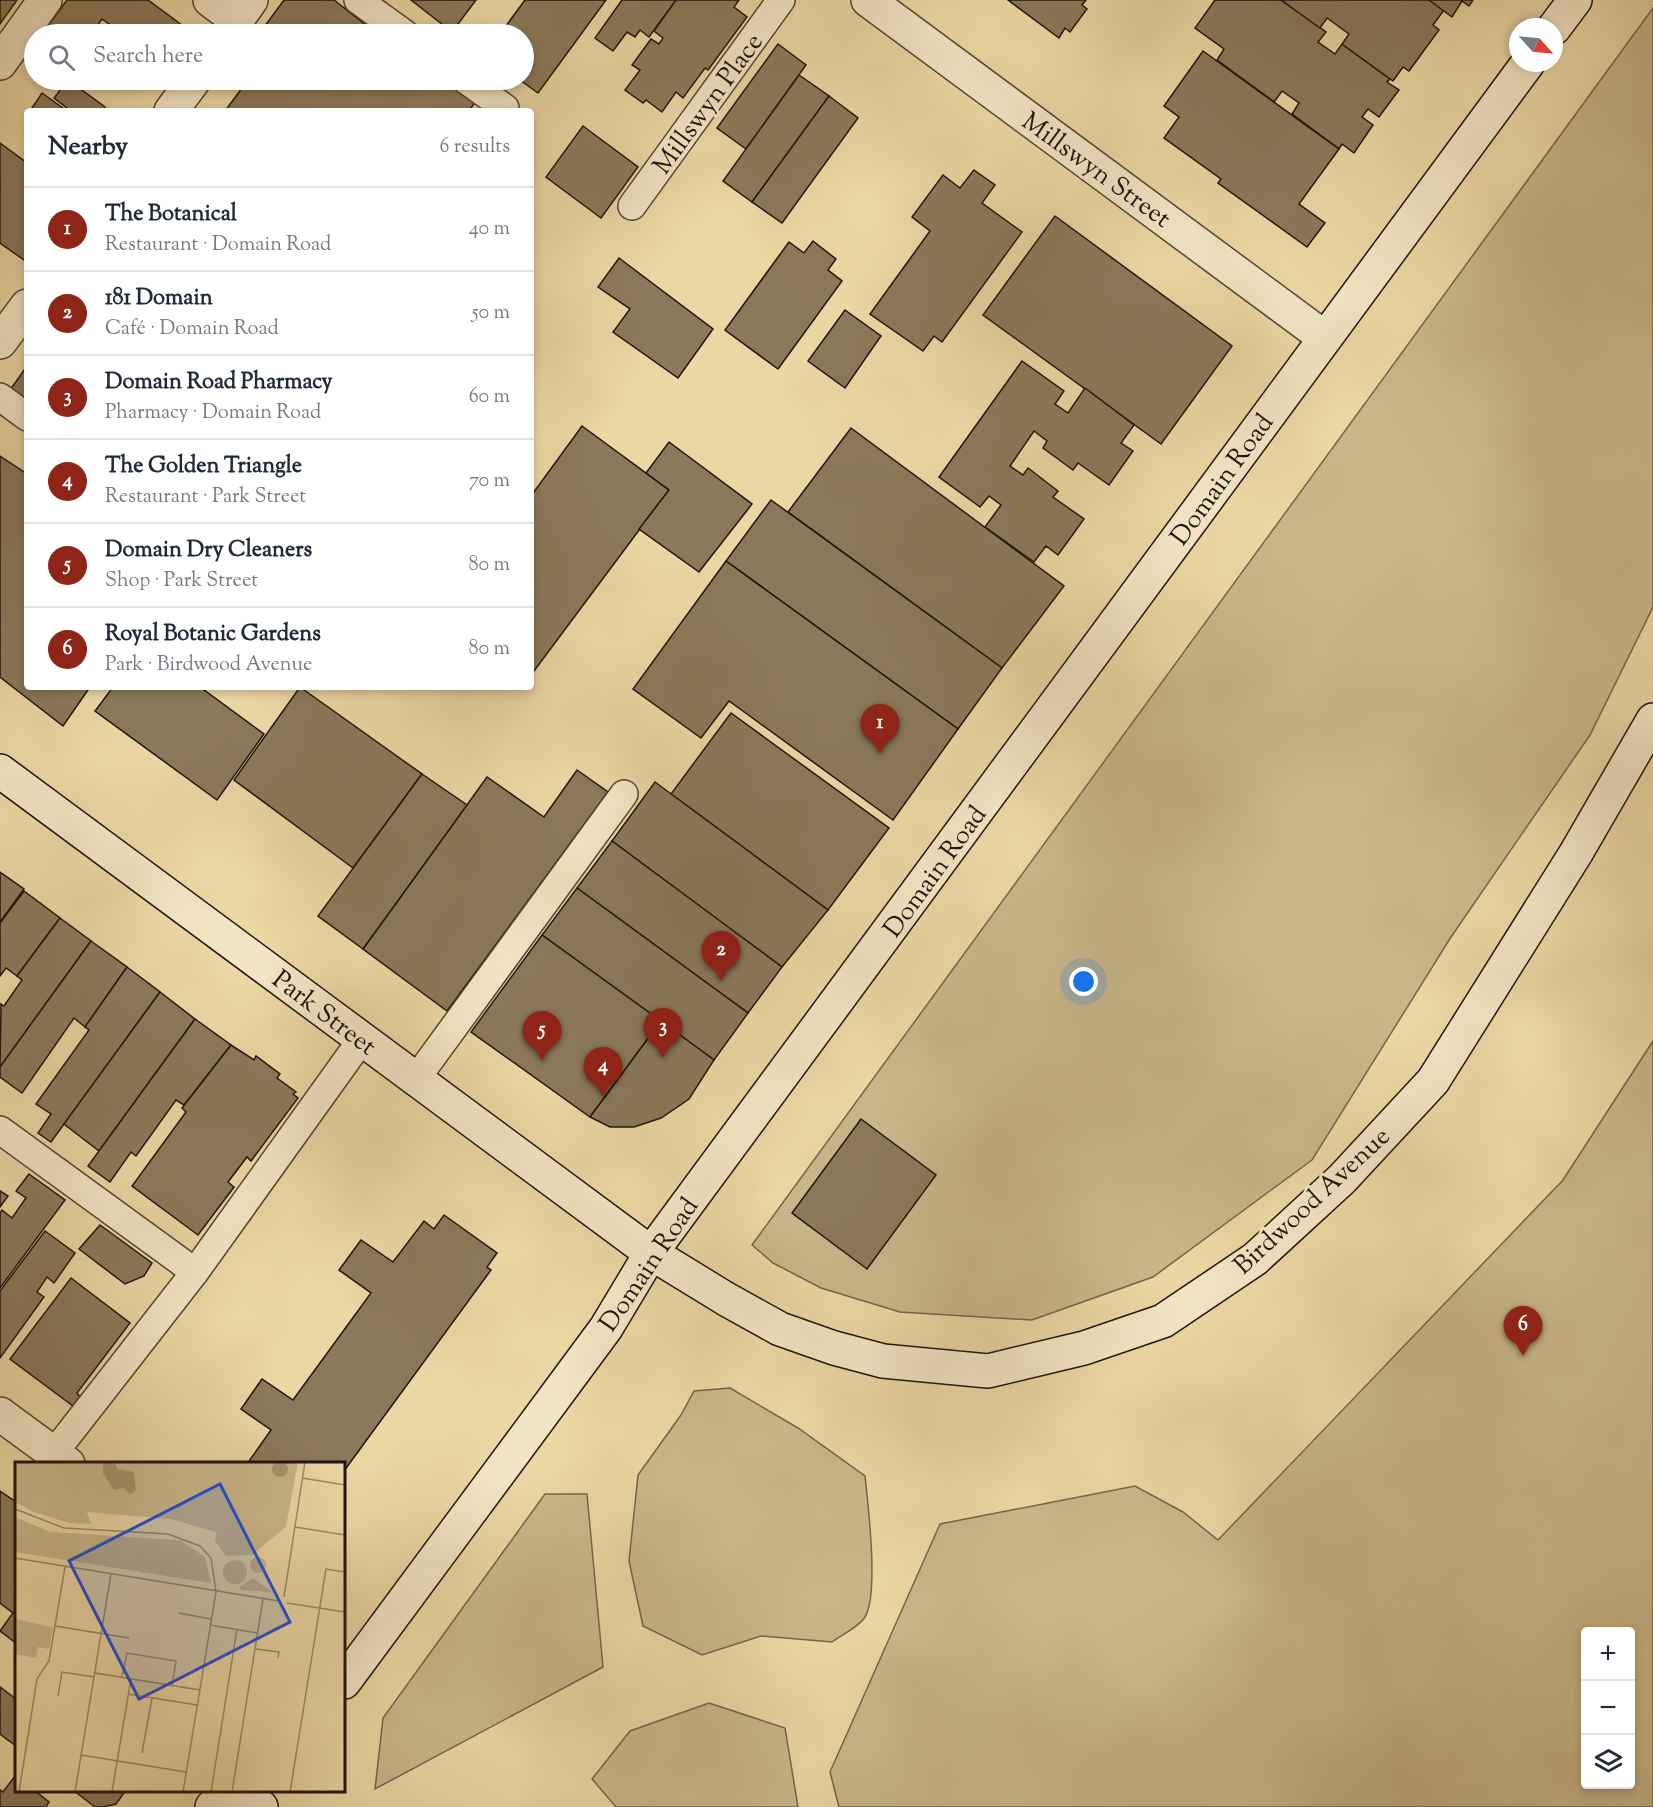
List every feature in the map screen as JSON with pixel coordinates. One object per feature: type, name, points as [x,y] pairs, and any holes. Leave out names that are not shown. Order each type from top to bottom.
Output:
[{"type":"street","points":[[28,24],[45,0]]},
{"type":"street","points":[[210,0],[238,18]]},
{"type":"street","name":"Millswyn Street","points":[[868,0],[1325,338]]},
{"type":"street","points":[[1562,18],[1575,0]]},
{"type":"street","points":[[0,63],[24,29]]},
{"type":"street","name":"Domain Road","points":[[347,1672],[606,1328],[651,1252],[1521,72]]},
{"type":"street","points":[[173,108],[187,90]]},
{"type":"street","points":[[0,342],[24,310]]},
{"type":"street","name":"Birdwood Avenue","points":[[651,1252],[726,1299],[780,1329],[834,1348],[883,1361],[988,1371],[1084,1348],[1163,1321],[1255,1259],[1341,1179],[1432,1081],[1576,853],[1653,720]]},
{"type":"street","name":"Park Street","points":[[0,771],[651,1252]]},
{"type":"street","points":[[0,1414],[61,1458]]},
{"type":"street","points":[[212,1807],[228,1800],[260,1800]]},
{"type":"lane","points":[[358,0],[391,24]]},
{"type":"lane","name":"Millswyn Place","points":[[632,206],[781,0]]},
{"type":"lane","points":[[480,90],[505,108]]},
{"type":"lane","points":[[0,397],[24,415]]},
{"type":"lane","points":[[416,1079],[624,794]]},
{"type":"lane","points":[[61,1458],[362,1039]]},
{"type":"lane","points":[[0,1130],[195,1272]]},
{"type":"shaded area","points":[[1653,8],[1653,607],[1590,735],[1451,937],[1312,1160],[1153,1277],[1032,1320],[900,1312],[821,1288],[773,1263],[752,1245]]},
{"type":"shaded area","points":[[1653,1041],[1653,1807],[839,1807],[830,1772],[940,1524],[1135,1486],[1183,1512],[1218,1540],[1563,1180]]},
{"type":"shaded area","points":[[730,1388],[798,1428],[865,1476],[872,1570],[869,1605],[862,1621],[832,1642],[761,1636],[702,1655],[643,1626],[629,1561],[638,1475],[681,1415],[694,1391]]},
{"type":"shaded area","points":[[545,1494],[587,1494],[603,1667],[375,1789],[383,1718]]},
{"type":"shaded area","points":[[709,1703],[785,1728],[798,1807],[616,1807],[592,1779],[630,1731]]},
{"type":"building","points":[[0,0],[17,0],[0,24]]},
{"type":"building","points":[[67,0],[148,0],[181,24],[109,24],[102,19],[98,24],[49,24]]},
{"type":"building","points":[[284,0],[334,0],[364,24],[266,24]]},
{"type":"building","points":[[411,0],[476,0],[458,24],[442,24]]},
{"type":"building","points":[[525,0],[606,0],[538,93],[534,90],[534,24],[507,24]]},
{"type":"building","points":[[622,0],[676,0],[649,37],[640,30],[635,37],[627,32],[613,51],[595,38]]},
{"type":"building","points":[[676,0],[739,0],[734,7],[747,17],[708,70],[705,68],[683,98],[676,92],[662,112],[646,100],[643,103],[625,90],[640,70],[632,65],[651,39],[659,44],[663,38],[654,31]]},
{"type":"building","points":[[1008,0],[1086,0],[1082,5],[1087,9],[1070,32],[1065,28],[1059,38]]},
{"type":"building","points":[[1215,0],[1281,0],[1326,32],[1318,42],[1335,54],[1342,44],[1390,79],[1387,82],[1399,90],[1379,117],[1368,109],[1362,117],[1373,125],[1354,153],[1342,144],[1339,149],[1292,114],[1299,103],[1282,91],[1274,102],[1217,60],[1224,49],[1195,28]]},
{"type":"building","points":[[1281,0],[1429,0],[1444,10],[1433,25],[1439,30],[1409,71],[1403,67],[1393,81],[1342,44],[1349,34],[1327,18],[1320,28]]},
{"type":"building","points":[[1429,0],[1473,0],[1469,6],[1462,1],[1452,17]]},
{"type":"building","points":[[778,44],[806,65],[746,149],[717,128]]},
{"type":"building","points":[[1203,51],[1339,149],[1299,204],[1325,223],[1307,247],[1218,183],[1221,179],[1164,138],[1179,117],[1164,106]]},
{"type":"building","points":[[799,75],[829,96],[752,202],[723,181]]},
{"type":"building","points":[[60,90],[82,90],[105,107],[67,108],[54,98]]},
{"type":"building","points":[[241,90],[461,90],[476,101],[471,108],[227,108]]},
{"type":"building","points":[[42,93],[63,108],[32,108]]},
{"type":"building","points":[[829,96],[858,118],[782,223],[752,202]]},
{"type":"building","points":[[583,126],[638,167],[601,218],[546,177]]},
{"type":"building","points":[[0,143],[24,161],[24,260],[0,243]]},
{"type":"building","points":[[974,170],[995,185],[982,203],[1022,232],[942,342],[934,336],[923,351],[870,314],[930,231],[912,217],[943,175],[960,188]]},
{"type":"building","points":[[1055,216],[1232,346],[1161,444],[983,315]]},
{"type":"building","points":[[813,241],[836,259],[828,270],[842,281],[778,369],[725,330],[789,242],[804,253]]},
{"type":"building","points":[[619,258],[713,329],[678,378],[613,332],[630,309],[598,287]]},
{"type":"building","points":[[845,310],[881,336],[845,388],[808,361]]},
{"type":"building","points":[[1022,361],[1064,391],[1055,404],[1068,413],[1085,388],[1134,425],[1121,443],[1133,451],[1109,485],[1078,463],[1073,470],[1043,448],[1047,441],[1034,431],[1010,466],[1023,475],[1028,468],[1058,491],[1053,497],[1084,519],[1058,555],[1046,546],[1034,562],[985,527],[1001,505],[989,496],[980,507],[939,477]]},
{"type":"building","points":[[24,370],[24,411],[5,397]]},
{"type":"building","points":[[582,426],[669,490],[534,671],[534,492]]},
{"type":"building","points":[[851,428],[1064,586],[1002,668],[788,512]]},
{"type":"building","points":[[669,442],[752,504],[699,572],[639,529],[669,490],[646,473]]},
{"type":"building","points":[[0,456],[24,472],[24,690],[88,690],[63,726],[0,677]]},
{"type":"building","points":[[771,500],[1002,668],[958,729],[726,561]]},
{"type":"building","points":[[726,561],[958,729],[893,820],[729,701],[701,738],[633,689]]},
{"type":"building","points":[[111,690],[204,690],[264,734],[217,800],[95,711]]},
{"type":"building","points":[[298,690],[304,690],[422,774],[353,868],[234,780]]},
{"type":"building","points":[[731,713],[889,828],[828,910],[671,794]]},
{"type":"building","points":[[577,770],[608,792],[447,1011],[363,949],[487,777],[544,817]]},
{"type":"building","points":[[422,774],[467,805],[363,949],[318,916]]},
{"type":"building","points":[[655,782],[828,910],[782,967],[612,841]]},
{"type":"building","points":[[612,841],[782,967],[748,1013],[577,888]]},
{"type":"building","points":[[0,872],[24,889],[0,922]]},
{"type":"building","points":[[577,888],[748,1013],[714,1060],[542,935]]},
{"type":"building","points":[[24,891],[60,918],[17,976],[6,968],[0,976],[0,923]]},
{"type":"building","points":[[60,918],[91,941],[0,1067],[1,1004],[4,1006],[22,980],[17,976]]},
{"type":"building","points":[[542,935],[661,1021],[590,1117],[471,1032]]},
{"type":"building","points":[[91,941],[127,967],[85,1027],[74,1018],[22,1093],[0,1077],[0,1067]]},
{"type":"building","points":[[127,967],[160,992],[51,1142],[38,1133],[51,1114],[36,1104],[89,1030],[85,1027]]},
{"type":"building","points":[[160,992],[195,1019],[99,1151],[64,1124]]},
{"type":"building","points":[[195,1019],[231,1045],[184,1105],[176,1100],[136,1156],[131,1152],[110,1182],[88,1166]]},
{"type":"building","points":[[661,1021],[714,1060],[689,1099],[661,1118],[634,1127],[610,1127],[590,1117]]},
{"type":"building","points":[[231,1045],[254,1060],[256,1056],[280,1074],[277,1078],[296,1092],[293,1094],[298,1098],[251,1161],[247,1157],[228,1182],[234,1187],[198,1235],[132,1186],[186,1112],[182,1108]]},
{"type":"building","points":[[861,1119],[936,1175],[867,1269],[792,1213]]},
{"type":"building","points":[[29,1174],[65,1200],[0,1288],[0,1213],[2,1210],[12,1218],[26,1198],[16,1191]]},
{"type":"building","points":[[0,1191],[8,1196],[0,1207]]},
{"type":"building","points":[[444,1215],[497,1253],[487,1267],[491,1270],[345,1470],[345,1462],[248,1462],[271,1430],[241,1409],[262,1379],[293,1400],[371,1293],[339,1270],[361,1240],[393,1262],[424,1221],[434,1229]]},
{"type":"building","points":[[100,1225],[152,1263],[144,1276],[125,1284],[79,1249]]},
{"type":"building","points":[[45,1231],[75,1253],[54,1283],[47,1277],[37,1292],[44,1297],[0,1358],[0,1291]]},
{"type":"building","points":[[71,1278],[130,1323],[77,1393],[80,1397],[73,1406],[10,1359]]},
{"type":"building","points":[[0,1491],[15,1501],[15,1642],[0,1631],[13,1613],[0,1603]]},
{"type":"building","points":[[0,1687],[15,1698],[15,1745],[0,1734]]},
{"type":"building","points":[[15,1776],[15,1792],[36,1792],[49,1802],[46,1807],[0,1807],[0,1790],[3,1792]]},
{"type":"building","points":[[76,1792],[125,1792],[116,1804],[95,1807]]},
{"type":"place","name":"The Botanical","points":[[880,754]]},
{"type":"place","name":"181 Domain","points":[[721,981]]},
{"type":"place","name":"Domain Road Pharmacy","points":[[663,1058]]},
{"type":"place","name":"Domain Dry Cleaners","points":[[542,1061]]},
{"type":"place","name":"The Golden Triangle","points":[[603,1097]]},
{"type":"place","name":"Royal Botanic Gardens","points":[[1523,1356]]}]
